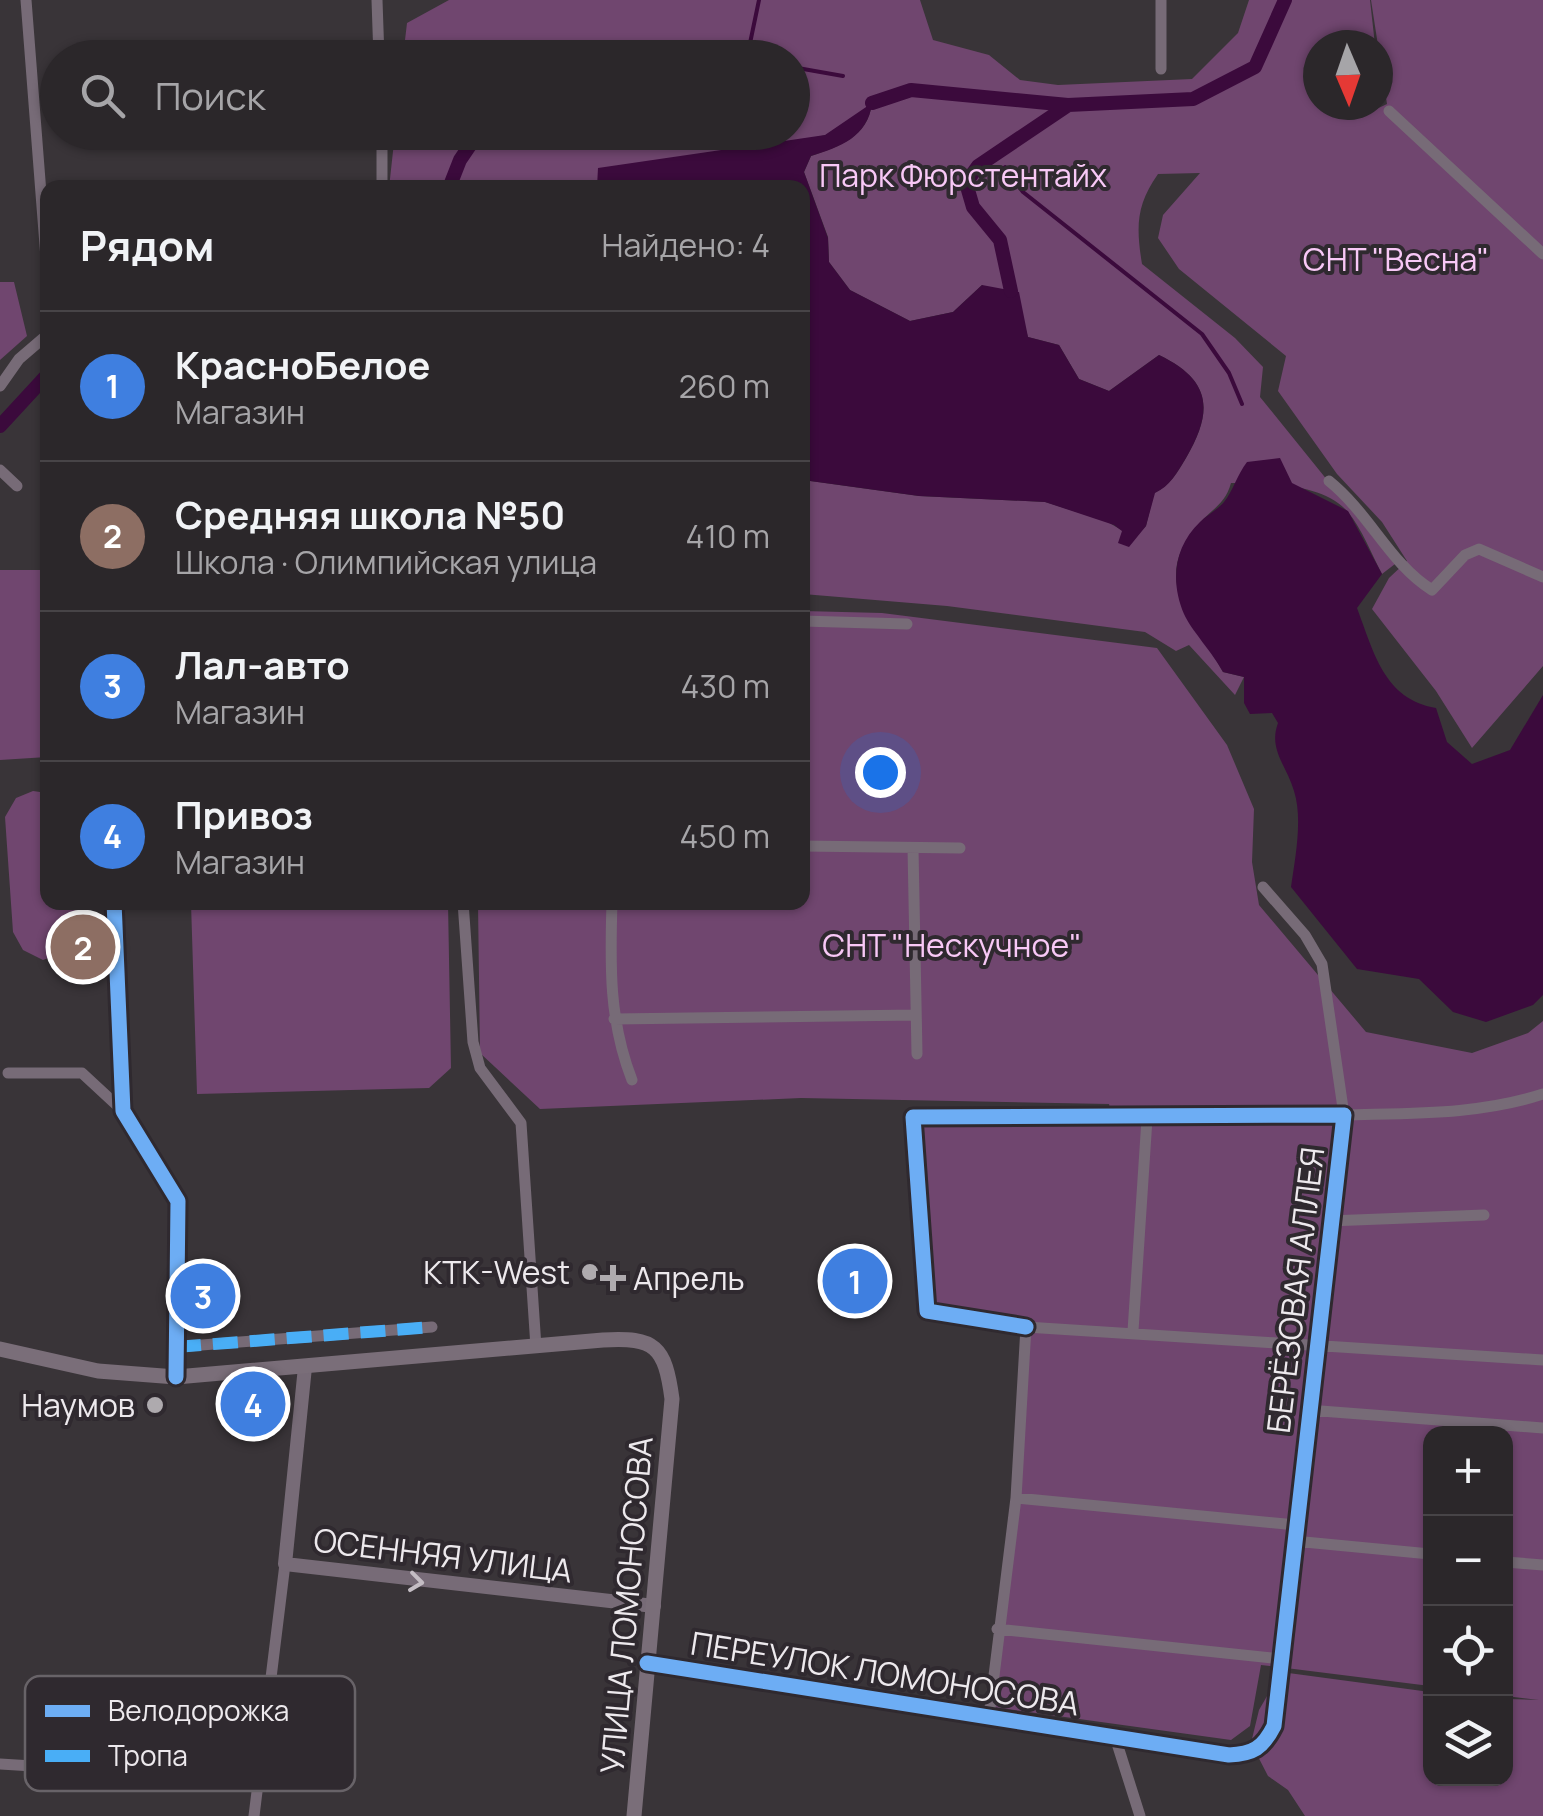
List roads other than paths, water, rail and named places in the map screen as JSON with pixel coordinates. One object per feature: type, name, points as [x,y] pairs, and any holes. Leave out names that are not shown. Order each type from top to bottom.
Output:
[{"type":"main road","name":"УЛИЦА ЛОМОНОСОВА","points":[[536,1347],[645,1341],[668,1363],[672,1399],[634,1816]]},
{"type":"main road","points":[[0,1348],[98,1370],[176,1377],[536,1347]]},
{"type":"street","points":[[26,0],[41,180]]},
{"type":"street","points":[[377,0],[378,40]]},
{"type":"street","points":[[1161,0],[1161,69]]},
{"type":"street","points":[[1393,115],[1540,245]]},
{"type":"street","points":[[382,150],[382,180]]},
{"type":"street","points":[[0,386],[19,360],[40,342]]},
{"type":"street","points":[[0,470],[17,486]]},
{"type":"street","points":[[1329,481],[1355,502],[1416,581],[1432,590],[1464,554],[1479,549],[1543,577]]},
{"type":"street","points":[[810,621],[907,624]]},
{"type":"street","points":[[810,846],[960,848]]},
{"type":"street","points":[[914,848],[916,1054]]},
{"type":"street","points":[[1263,888],[1305,936],[1322,964],[1344,1115],[1458,1112],[1513,1104],[1543,1094]]},
{"type":"street","points":[[114,910],[123,1111]]},
{"type":"street","points":[[464,910],[472,1042],[480,1068],[521,1123],[536,1347]]},
{"type":"street","points":[[612,910],[610,984],[614,1020],[632,1080]]},
{"type":"street","points":[[614,1020],[916,1015]]},
{"type":"street","points":[[8,1072],[82,1073],[123,1111],[178,1201],[176,1377]]},
{"type":"street","name":"БЕРЁЗОВАЯ АЛЛЕЯ","points":[[1026,1327],[928,1310],[913,1117],[1147,1119],[1344,1115],[1274,1726],[1265,1745],[1248,1754],[1115,1737]]},
{"type":"street","points":[[1132,1331],[1147,1119]]},
{"type":"street","points":[[1329,1221],[1484,1214]]},
{"type":"street","points":[[176,1346],[432,1327]]},
{"type":"street","points":[[989,1716],[1016,1498],[1026,1327],[1543,1360]]},
{"type":"street","name":"ОСЕННЯЯ УЛИЦА","points":[[271,1676],[305,1367]]},
{"type":"street","points":[[1308,1410],[1543,1428]]},
{"type":"street","points":[[1016,1498],[1296,1525]]},
{"type":"street","points":[[1294,1541],[1423,1553]]},
{"type":"street","points":[[1513,1563],[1543,1565]]},
{"type":"street","name":"ОСЕННЯЯ УЛИЦА","points":[[285,1564],[414,1582],[654,1606]]},
{"type":"street","points":[[997,1630],[1281,1658]]},
{"type":"street","name":"ПЕРЕУЛОК ЛОМОНОСОВА","points":[[647,1663],[1115,1737]]},
{"type":"street","points":[[1115,1737],[1140,1816]]},
{"type":"street","points":[[0,1764],[25,1765]]},
{"type":"street","name":"ОСЕННЯЯ УЛИЦА","points":[[254,1816],[256,1791]]},
{"type":"street","points":[[240,1816],[256,1795]]},
{"type":"waterway","points":[[751,40],[759,0]]},
{"type":"waterway","points":[[872,103],[911,90],[1068,105],[1193,99],[1255,67],[1285,0]]},
{"type":"waterway","points":[[810,70],[843,76]]},
{"type":"waterway","points":[[1011,291],[1000,240],[973,207],[966,183],[978,166],[1067,106]]},
{"type":"waterway","points":[[452,180],[467,150]]},
{"type":"waterway","points":[[1005,167],[1023,192],[1202,334],[1229,373],[1242,404]]},
{"type":"waterway","points":[[0,426],[40,383]]},
{"type":"place","name":"Средняя школа №50","points":[[83,947]]},
{"type":"place","name":"KTK-West","points":[[590,1272]]},
{"type":"place","name":"Апрель","points":[[613,1278]]},
{"type":"place","name":"КрасноБелое","points":[[855,1281]]},
{"type":"place","name":"Лал-авто","points":[[203,1296]]},
{"type":"place","name":"Привоз","points":[[253,1404]]},
{"type":"place","name":"Наумов","points":[[155,1405]]},
{"type":"park label","name":"Парк Фюрстентайх","points":[[963,175]]},
{"type":"park label","name":"СНТ \"Весна\"","points":[[1396,259]]},
{"type":"park label","name":"СНТ \"Нескучное\"","points":[[952,945]]}]
